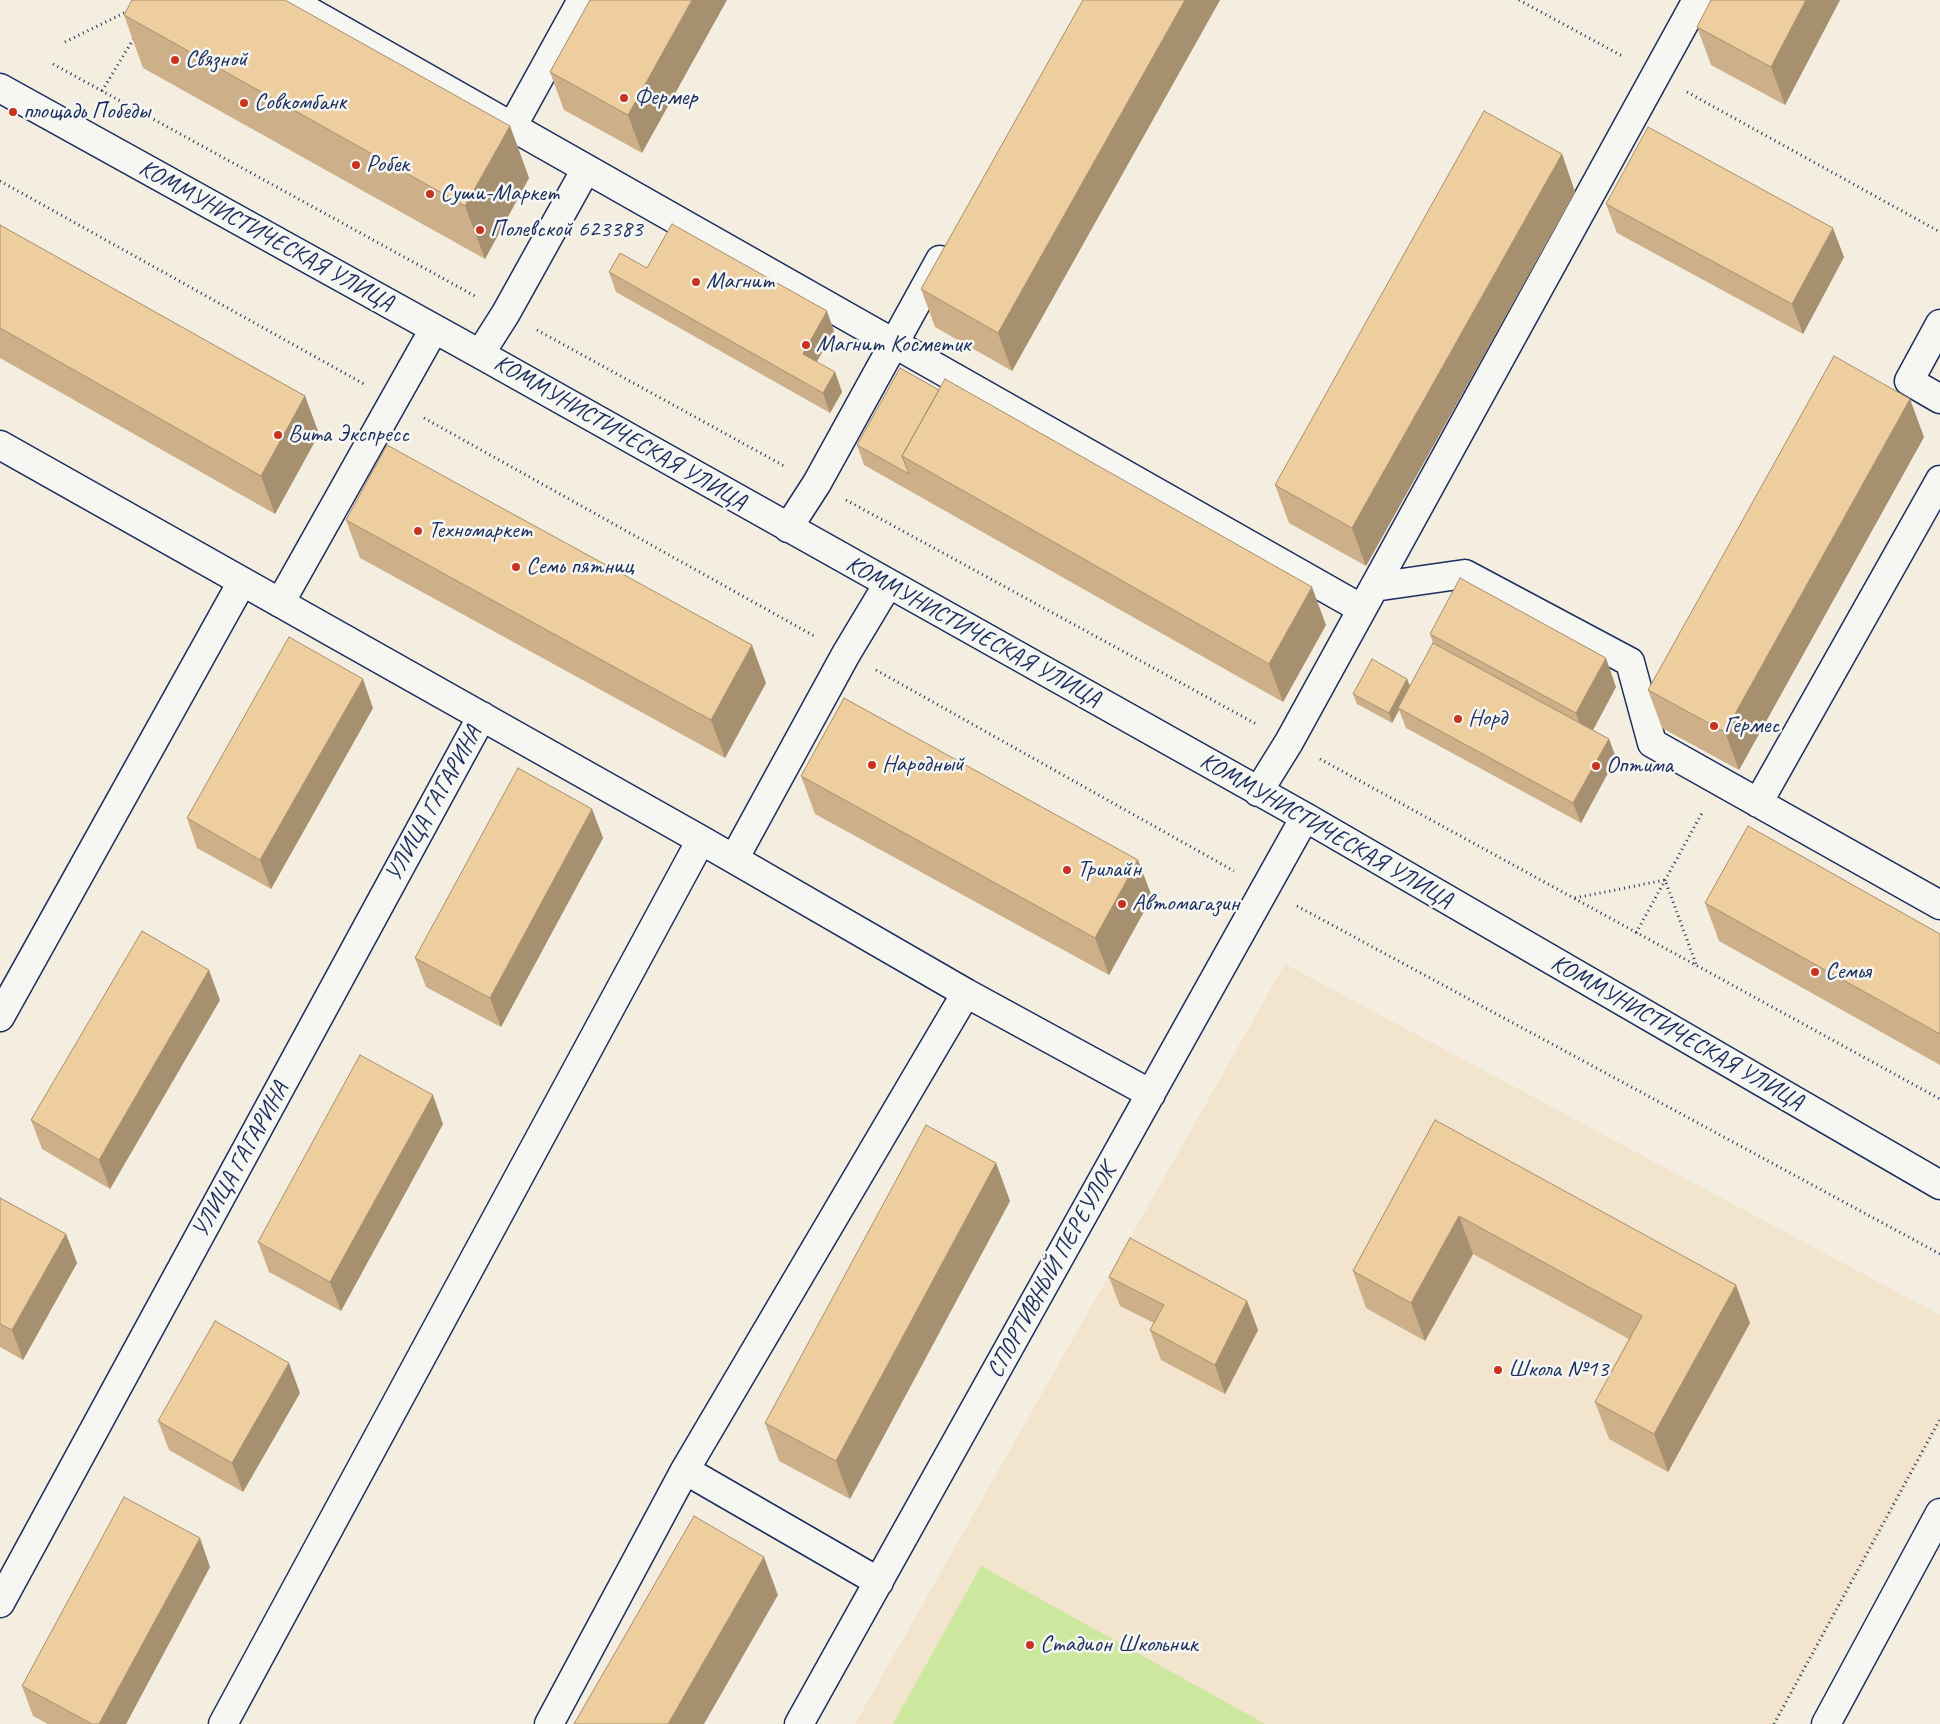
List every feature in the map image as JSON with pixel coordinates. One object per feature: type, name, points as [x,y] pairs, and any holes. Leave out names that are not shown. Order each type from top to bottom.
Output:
[{"type":"street","points":[[289,0],[894,343],[1368,598],[1465,574],[1630,662],[1652,743],[1940,905]]},
{"type":"street","points":[[512,127],[582,0]]},
{"type":"street","points":[[1258,792],[1289,742],[1697,0]]},
{"type":"street","name":"КОММУНИСТИЧЕСКАЯ УЛИЦА","points":[[0,88],[480,354],[1305,817],[1940,1185]]},
{"type":"street","points":[[480,354],[506,313],[586,168]]},
{"type":"street","points":[[788,528],[816,483],[951,240]]},
{"type":"street","points":[[1940,324],[1909,382],[1940,399]]},
{"type":"street","points":[[280,603],[434,329]]},
{"type":"street","points":[[0,446],[701,840],[966,993],[1151,1094]]},
{"type":"street","points":[[1758,803],[1940,480]]},
{"type":"street","points":[[0,1017],[242,582]]},
{"type":"street","points":[[734,859],[846,654],[888,584]]},
{"type":"street","name":"УЛИЦА ГАГАРИНА","points":[[0,1603],[482,716]]},
{"type":"street","name":"СПОРТИВНЫЙ ПЕРЕУЛОК","points":[[799,1724],[1305,817]]},
{"type":"street","points":[[223,1724],[701,840]]},
{"type":"street","points":[[548,1724],[685,1470],[966,993]]},
{"type":"street","points":[[685,1470],[878,1582]]},
{"type":"street","points":[[1826,1724],[1940,1513]]},
{"type":"path","points":[[1519,0],[1940,232]]},
{"type":"path","points":[[65,42],[133,8]]},
{"type":"path","points":[[102,91],[137,33]]},
{"type":"path","points":[[53,64],[1940,1099]]},
{"type":"path","points":[[0,181],[1265,889],[1940,1254]]},
{"type":"path","points":[[1636,932],[1719,781]]},
{"type":"path","points":[[1574,899],[1665,880]]},
{"type":"path","points":[[1665,880],[1696,965]]},
{"type":"path","points":[[1774,1724],[1940,1419]]},
{"type":"shaded area","name":"Школа №13","points":[[1285,964],[1940,1315],[1940,1425],[1776,1724],[855,1724]]},
{"type":"green space","name":"Стадион Школьник","points":[[981,1566],[1265,1724],[893,1724]]},
{"type":"building","points":[[132,0],[285,0],[510,126],[465,206],[124,15]]},
{"type":"building","points":[[590,0],[692,0],[628,115],[550,72]]},
{"type":"building","points":[[1083,0],[1185,0],[998,333],[921,289]]},
{"type":"building","points":[[1711,0],[1806,0],[1771,67],[1697,27]]},
{"type":"building","points":[[1484,111],[1562,154],[1352,528],[1275,485]]},
{"type":"building","points":[[1648,127],[1833,228],[1792,304],[1606,204]]},
{"type":"building","points":[[672,224],[827,311],[803,354],[835,372],[823,393],[609,272],[620,253],[647,268]]},
{"type":"building","points":[[0,225],[305,396],[261,476],[0,328]]},
{"type":"building","points":[[1834,356],[1910,399],[1725,732],[1648,690]]},
{"type":"building","points":[[900,368],[939,390],[902,456],[909,474],[857,445]]},
{"type":"building","points":[[945,379],[1312,587],[1269,664],[902,456]]},
{"type":"building","points":[[387,445],[752,645],[711,720],[346,520]]},
{"type":"building","points":[[1460,578],[1606,658],[1576,713],[1430,634]]},
{"type":"building","points":[[289,637],[363,679],[260,860],[187,818]]},
{"type":"building","points":[[1433,643],[1609,739],[1573,803],[1398,708]]},
{"type":"building","points":[[1372,659],[1407,679],[1389,713],[1353,694]]},
{"type":"building","points":[[844,698],[1138,860],[1095,938],[801,776]]},
{"type":"building","points":[[518,768],[592,809],[490,998],[415,958]]},
{"type":"building","points":[[1748,826],[1940,934],[1940,1034],[1705,903]]},
{"type":"building","points":[[142,931],[209,970],[99,1160],[31,1120]]},
{"type":"building","points":[[360,1055],[433,1095],[330,1282],[258,1242]]},
{"type":"building","points":[[1435,1120],[1736,1285],[1654,1434],[1595,1402],[1642,1316],[1459,1216],[1411,1303],[1353,1271]]},
{"type":"building","points":[[926,1125],[996,1163],[836,1461],[765,1423]]},
{"type":"building","points":[[0,1198],[66,1234],[12,1330],[0,1324]]},
{"type":"building","points":[[1130,1238],[1247,1301],[1215,1365],[1150,1330],[1164,1305],[1109,1277]]},
{"type":"building","points":[[215,1321],[289,1363],[232,1463],[158,1421]]},
{"type":"building","points":[[124,1497],[200,1538],[99,1724],[92,1724],[22,1686]]},
{"type":"building","points":[[694,1516],[764,1557],[668,1724],[574,1724]]},
{"type":"place","name":"Связной","points":[[175,60]]},
{"type":"place","name":"Фермер","points":[[624,98]]},
{"type":"place","name":"Совкомбанк","points":[[244,103]]},
{"type":"place","name":"площадь Победы","points":[[13,112]]},
{"type":"place","name":"Робек","points":[[356,165]]},
{"type":"place","name":"Суши-Маркет","points":[[430,194]]},
{"type":"place","name":"Полевской 623383","points":[[480,230]]},
{"type":"place","name":"Магнит","points":[[696,282]]},
{"type":"place","name":"Магнит Косметик","points":[[806,345]]},
{"type":"place","name":"Вита Экспресс","points":[[278,435]]},
{"type":"place","name":"Техномаркет","points":[[418,531]]},
{"type":"place","name":"Семь пятниц","points":[[516,567]]},
{"type":"place","name":"Норд","points":[[1458,719]]},
{"type":"place","name":"Гермес","points":[[1714,726]]},
{"type":"place","name":"Народный","points":[[872,765]]},
{"type":"place","name":"Оптима","points":[[1596,766]]},
{"type":"place","name":"Трилайн","points":[[1067,870]]},
{"type":"place","name":"Автомагазин","points":[[1122,904]]},
{"type":"place","name":"Семья","points":[[1815,972]]},
{"type":"place","name":"Школа №13","points":[[1498,1370]]},
{"type":"place","name":"Стадион Школьник","points":[[1030,1645]]}]
